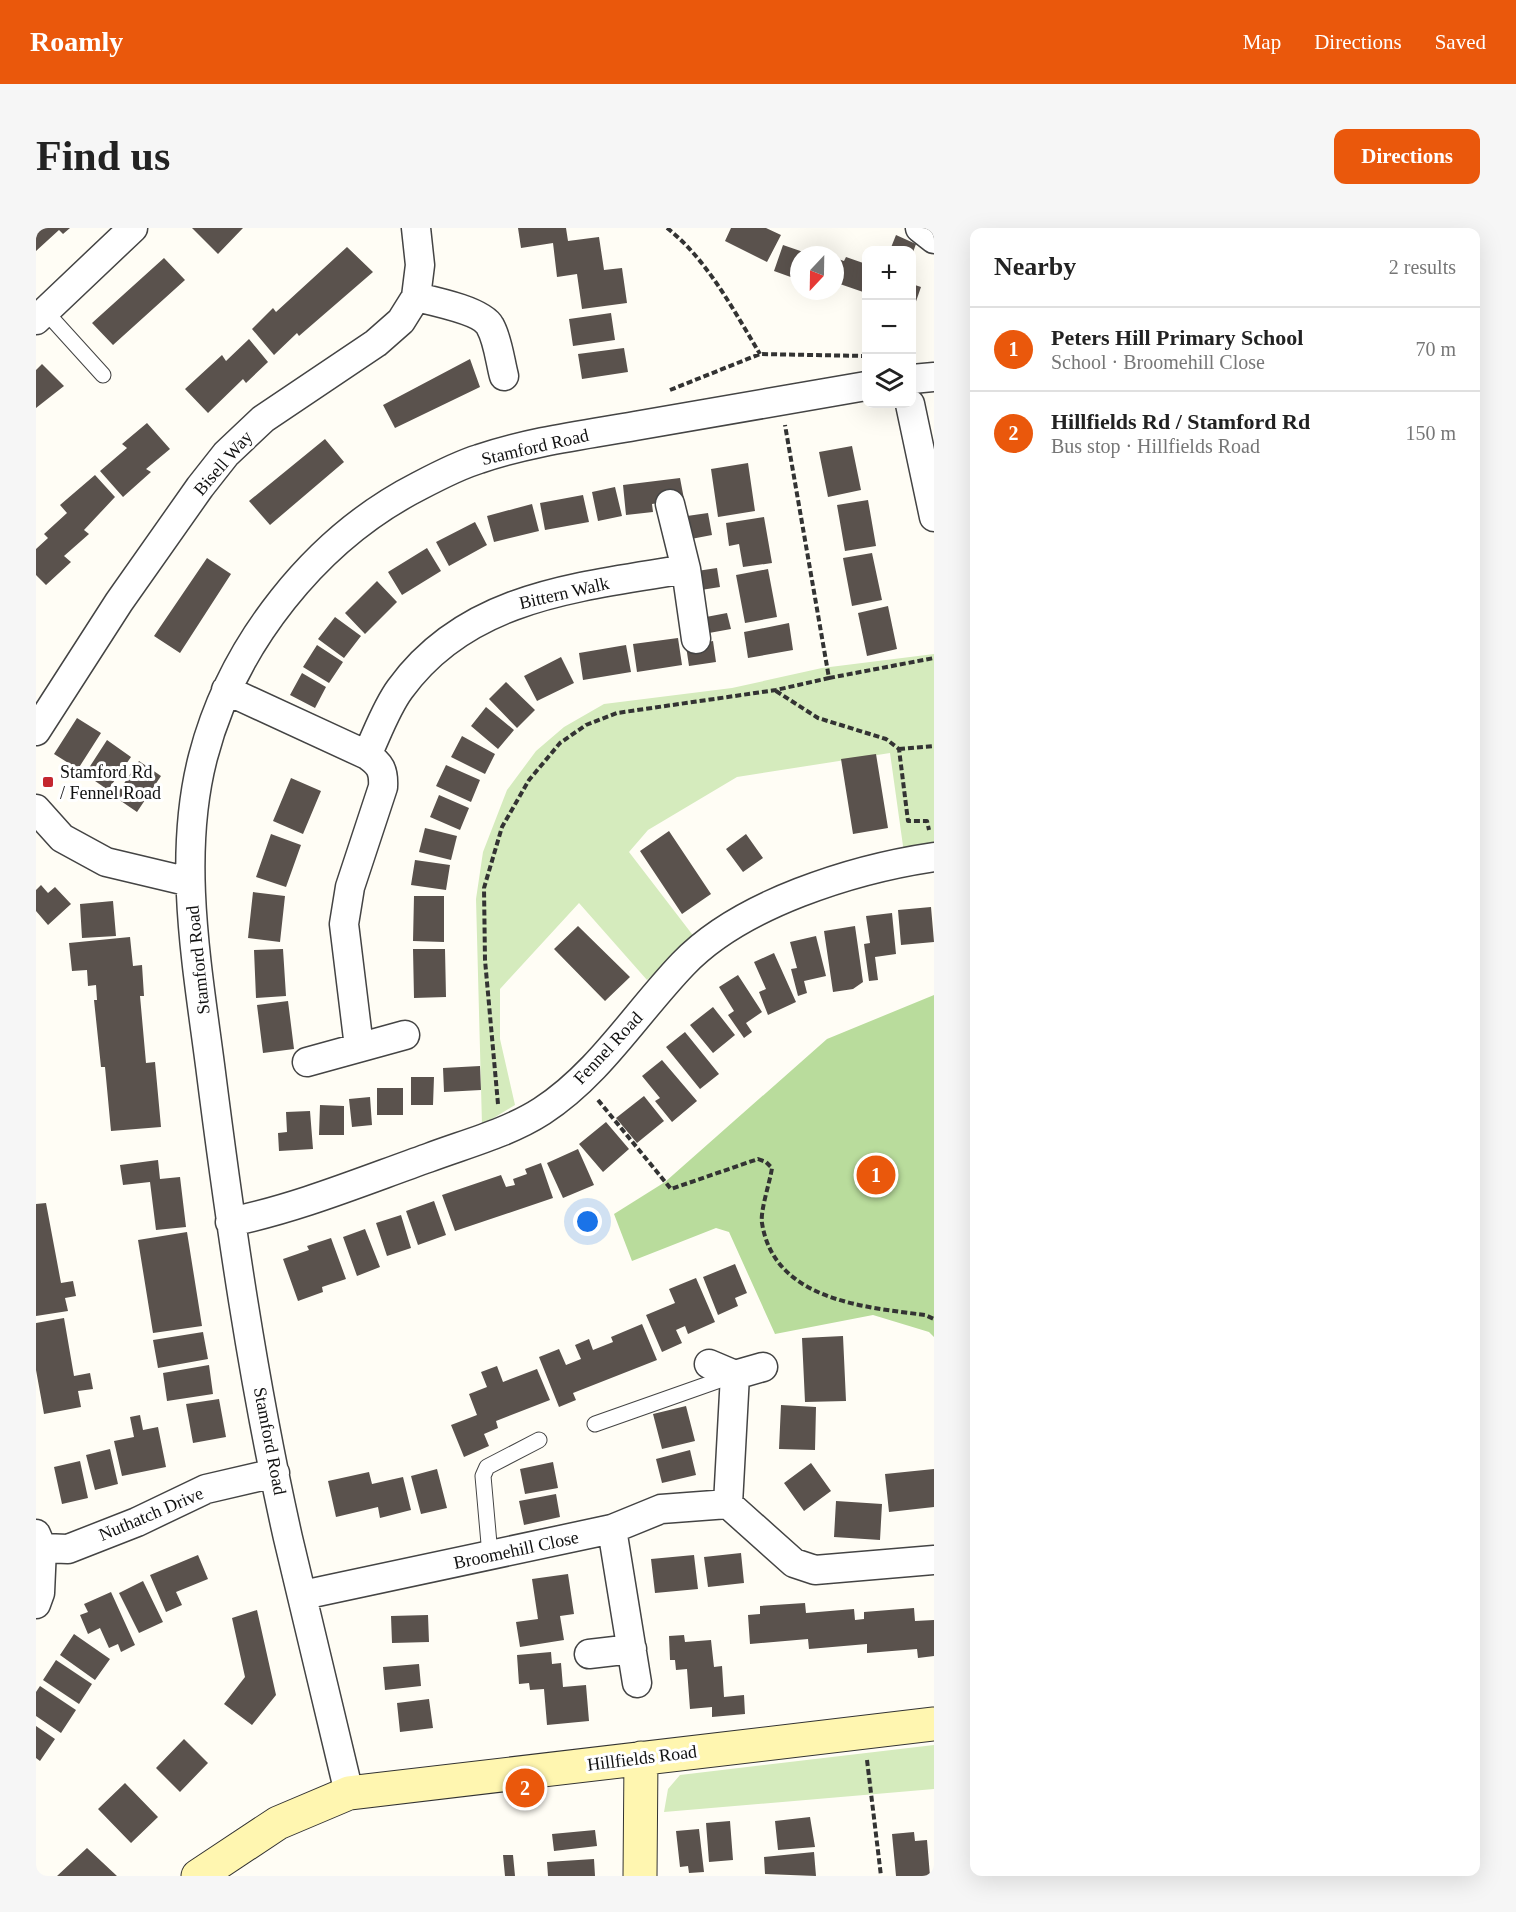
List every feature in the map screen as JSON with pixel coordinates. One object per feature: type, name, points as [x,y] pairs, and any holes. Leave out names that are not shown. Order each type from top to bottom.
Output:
[{"type":"street","points":[[41,316],[133,228]]},
{"type":"street","name":"Bisell Way","points":[[36,731],[118,602],[226,454],[263,419],[376,343],[401,321],[417,297],[420,264],[416,228]]},
{"type":"street","points":[[920,228],[934,239]]},
{"type":"street","points":[[417,297],[456,308],[482,318],[490,324],[504,376]]},
{"type":"street","points":[[916,379],[934,377]]},
{"type":"street","name":"Stamford Road","points":[[350,1793],[275,1473],[230,1222],[189,882],[194,801],[203,755],[226,690],[262,628],[305,574],[357,524],[416,488],[478,459],[543,443],[862,387]]},
{"type":"street","points":[[911,408],[934,517]]},
{"type":"street","points":[[670,504],[686,569],[696,639]]},
{"type":"street","name":"Bittern Walk","points":[[367,755],[399,690],[423,662],[445,643],[483,618],[519,601],[567,589],[686,569]]},
{"type":"street","points":[[226,690],[367,755],[380,764],[384,776],[383,787],[350,887],[344,924],[359,1047]]},
{"type":"street","points":[[36,809],[62,838],[106,862],[189,882]]},
{"type":"street","name":"Fennel Road","points":[[230,1222],[275,1213],[499,1132],[541,1112],[595,1066],[685,962],[737,922],[804,889],[852,875],[933,857]]},
{"type":"street","points":[[307,1062],[405,1035]]},
{"type":"street","points":[[709,1364],[735,1375],[763,1367]]},
{"type":"street","points":[[735,1375],[728,1504],[794,1563],[815,1570],[934,1560]]},
{"type":"street","name":"Nuthatch Drive","points":[[39,1541],[68,1549],[137,1521],[206,1489],[275,1473]]},
{"type":"street","name":"Broomehill Close","points":[[303,1594],[612,1529],[661,1509],[728,1504]]},
{"type":"street","points":[[612,1529],[637,1683]]},
{"type":"street","points":[[36,1604],[40,1593],[39,1541]]},
{"type":"street","points":[[589,1654],[632,1649]]},
{"type":"street","name":"Hillfields Road","points":[[350,1793],[934,1724]]},
{"type":"street","points":[[640,1876],[641,1758]]},
{"type":"street","points":[[198,1876],[278,1823],[350,1793]]},
{"type":"lane","points":[[41,316],[103,375]]},
{"type":"lane","points":[[595,1424],[735,1375]]},
{"type":"lane","points":[[490,1555],[483,1476],[487,1467],[539,1440]]},
{"type":"path","points":[[667,228],[677,236],[723,292],[760,354]]},
{"type":"path","points":[[780,400],[829,678]]},
{"type":"path","points":[[499,1132],[493,1025],[485,960],[484,888],[502,827],[529,780],[560,743],[586,725],[617,713],[776,690],[934,658]]},
{"type":"path","points":[[776,690],[818,718],[886,739],[899,749],[934,746]]},
{"type":"path","points":[[899,749],[908,821],[934,819]]},
{"type":"path","points":[[927,821],[933,857]]},
{"type":"path","points":[[580,1079],[671,1189],[758,1159],[766,1162],[772,1168],[761,1221],[774,1258],[801,1286],[861,1306],[925,1315],[934,1319]]},
{"type":"path","points":[[864,1732],[880,1876]]},
{"type":"green space","points":[[934,654],[934,847],[904,853],[890,753],[737,777],[648,830],[629,852],[695,938],[647,980],[579,903],[500,989],[500,1039],[515,1105],[482,1125],[476,899],[483,852],[507,790],[536,751],[564,727],[604,704],[732,688],[822,668]]},
{"type":"green space","points":[[934,995],[934,1337],[929,1332],[873,1315],[775,1334],[729,1232],[716,1228],[632,1261],[614,1214],[665,1182],[827,1039]]},
{"type":"green space","points":[[934,1745],[934,1789],[664,1812],[668,1789],[680,1775]]},
{"type":"building","points":[[36,228],[70,228],[63,234],[59,230],[36,251]]},
{"type":"building","points":[[192,228],[243,228],[218,254]]},
{"type":"building","points":[[518,228],[566,228],[568,241],[599,237],[604,270],[622,268],[627,303],[582,309],[577,274],[557,277],[553,243],[521,248]]},
{"type":"building","points":[[731,228],[766,228],[781,235],[767,262],[725,241]]},
{"type":"building","points":[[896,235],[916,244],[915,246],[892,246]]},
{"type":"building","points":[[783,245],[790,247],[790,277],[774,271]]},
{"type":"building","points":[[347,247],[373,272],[299,336],[297,333],[274,355],[252,329],[273,308],[276,312]]},
{"type":"building","points":[[846,257],[862,263],[862,292],[844,285]]},
{"type":"building","points":[[164,258],[185,280],[113,345],[92,323]]},
{"type":"building","points":[[916,285],[921,287],[916,301]]},
{"type":"building","points":[[611,313],[615,340],[573,346],[569,319]]},
{"type":"building","points":[[249,339],[268,362],[246,383],[243,379],[208,413],[185,389],[222,355],[226,361]]},
{"type":"building","points":[[624,348],[628,372],[582,379],[578,354]]},
{"type":"building","points":[[470,359],[480,387],[395,428],[383,405]]},
{"type":"building","points":[[42,364],[64,386],[36,408],[36,370]]},
{"type":"building","points":[[147,423],[170,449],[146,469],[151,472],[123,497],[100,471],[127,448],[122,444]]},
{"type":"building","points":[[325,439],[344,462],[270,525],[249,501]]},
{"type":"building","points":[[852,446],[861,490],[828,497],[819,452]]},
{"type":"building","points":[[748,463],[755,511],[718,517],[711,469]]},
{"type":"building","points":[[95,475],[115,497],[84,530],[89,534],[64,556],[71,562],[46,585],[36,575],[36,549],[48,538],[44,534],[67,513],[60,505]]},
{"type":"building","points":[[680,478],[684,499],[652,504],[653,512],[626,515],[623,485]]},
{"type":"building","points":[[615,487],[622,516],[598,521],[592,492]]},
{"type":"building","points":[[583,495],[589,522],[545,530],[540,503]]},
{"type":"building","points":[[868,500],[876,546],[845,551],[837,505]]},
{"type":"building","points":[[532,504],[539,531],[494,542],[487,516]]},
{"type":"building","points":[[708,513],[712,535],[691,539],[687,516]]},
{"type":"building","points":[[764,517],[772,563],[743,567],[739,544],[729,546],[726,523]]},
{"type":"building","points":[[475,522],[487,545],[449,566],[436,542]]},
{"type":"building","points":[[427,548],[441,571],[402,595],[388,572]]},
{"type":"building","points":[[872,553],[882,600],[852,606],[843,558]]},
{"type":"building","points":[[207,558],[231,574],[180,653],[154,636]]},
{"type":"building","points":[[717,568],[720,587],[701,590],[697,571]]},
{"type":"building","points":[[768,569],[777,617],[745,623],[736,575]]},
{"type":"building","points":[[377,581],[397,602],[365,634],[345,613]]},
{"type":"building","points":[[888,606],[897,649],[867,656],[858,613]]},
{"type":"building","points":[[727,613],[731,629],[709,633],[706,617]]},
{"type":"building","points":[[335,617],[361,636],[344,658],[318,639]]},
{"type":"building","points":[[789,623],[793,650],[748,658],[744,632]]},
{"type":"building","points":[[678,638],[682,665],[637,672],[633,644]]},
{"type":"building","points":[[713,641],[716,662],[689,666],[686,646]]},
{"type":"building","points":[[317,645],[343,662],[329,683],[303,667]]},
{"type":"building","points":[[626,645],[631,672],[583,680],[579,653]]},
{"type":"building","points":[[561,657],[574,683],[537,701],[524,676]]},
{"type":"building","points":[[302,673],[326,687],[315,708],[290,695]]},
{"type":"building","points":[[506,682],[535,710],[517,728],[489,699]]},
{"type":"building","points":[[486,707],[514,730],[498,749],[471,726]]},
{"type":"building","points":[[77,718],[101,733],[78,769],[54,754]]},
{"type":"building","points":[[462,736],[495,754],[485,774],[451,757]]},
{"type":"building","points":[[107,740],[131,757],[108,790],[85,774]]},
{"type":"building","points":[[876,754],[888,828],[853,834],[841,759]]},
{"type":"building","points":[[139,761],[161,776],[137,812],[115,797]]},
{"type":"building","points":[[446,765],[480,780],[471,802],[436,786]]},
{"type":"building","points":[[291,778],[321,791],[303,834],[273,821]]},
{"type":"building","points":[[439,795],[469,808],[460,830],[430,817]]},
{"type":"building","points":[[425,828],[457,836],[451,860],[419,852]]},
{"type":"building","points":[[669,831],[711,894],[682,914],[640,851]]},
{"type":"building","points":[[271,834],[301,845],[286,887],[256,877]]},
{"type":"building","points":[[746,834],[763,858],[743,872],[726,849]]},
{"type":"building","points":[[415,860],[450,865],[446,890],[411,885]]},
{"type":"building","points":[[41,885],[48,893],[55,887],[71,904],[48,925],[36,911],[36,890]]},
{"type":"building","points":[[253,892],[285,896],[280,942],[248,938]]},
{"type":"building","points":[[414,896],[444,896],[444,942],[413,941]]},
{"type":"building","points":[[113,901],[116,936],[82,938],[80,904]]},
{"type":"building","points":[[931,907],[934,942],[901,945],[898,910]]},
{"type":"building","points":[[892,913],[896,954],[875,957],[878,980],[869,981],[864,944],[870,943],[866,916]]},
{"type":"building","points":[[578,926],[630,977],[605,1001],[554,949]]},
{"type":"building","points":[[855,926],[863,982],[853,989],[833,992],[824,931]]},
{"type":"building","points":[[816,936],[826,976],[804,981],[807,993],[798,996],[791,969],[797,968],[790,942]]},
{"type":"building","points":[[130,937],[133,966],[142,965],[144,996],[140,996],[146,1063],[155,1062],[161,1127],[111,1131],[105,1067],[101,1067],[94,1000],[97,1000],[96,985],[88,986],[87,970],[72,971],[69,943]]},
{"type":"building","points":[[283,949],[286,996],[256,998],[254,950]]},
{"type":"building","points":[[413,949],[445,949],[446,997],[414,998]]},
{"type":"building","points":[[774,953],[796,1002],[768,1015],[759,992],[766,989],[754,962]]},
{"type":"building","points":[[738,975],[762,1012],[746,1023],[752,1032],[744,1038],[728,1015],[734,1011],[719,987]]},
{"type":"building","points":[[288,1001],[294,1049],[263,1053],[257,1005]]},
{"type":"building","points":[[713,1007],[735,1035],[713,1053],[690,1025]]},
{"type":"building","points":[[685,1032],[719,1074],[700,1089],[666,1047]]},
{"type":"building","points":[[662,1060],[697,1101],[672,1122],[655,1101],[660,1098],[642,1076]]},
{"type":"building","points":[[480,1066],[481,1090],[444,1092],[443,1068]]},
{"type":"building","points":[[411,1077],[434,1077],[433,1105],[411,1105]]},
{"type":"building","points":[[377,1088],[403,1088],[403,1115],[377,1115]]},
{"type":"building","points":[[644,1096],[664,1121],[637,1143],[616,1118]]},
{"type":"building","points":[[370,1097],[372,1125],[352,1127],[349,1099]]},
{"type":"building","points":[[320,1105],[344,1106],[344,1135],[319,1135]]},
{"type":"building","points":[[310,1111],[313,1149],[279,1151],[278,1133],[287,1132],[286,1112]]},
{"type":"building","points":[[606,1122],[629,1149],[603,1172],[579,1144]]},
{"type":"building","points":[[578,1149],[594,1185],[563,1198],[547,1163]]},
{"type":"building","points":[[158,1160],[160,1179],[180,1177],[186,1227],[156,1230],[150,1182],[123,1185],[120,1165]]},
{"type":"building","points":[[541,1163],[553,1198],[455,1231],[442,1195],[501,1175],[506,1187],[515,1185],[513,1179],[527,1174],[525,1169]]},
{"type":"building","points":[[434,1201],[446,1235],[418,1245],[406,1211]]},
{"type":"building","points":[[46,1203],[61,1283],[73,1281],[76,1296],[65,1298],[68,1311],[36,1316],[36,1204]]},
{"type":"building","points":[[401,1215],[411,1248],[387,1256],[376,1223]]},
{"type":"building","points":[[365,1229],[380,1267],[357,1276],[343,1237]]},
{"type":"building","points":[[187,1232],[202,1326],[153,1333],[138,1240]]},
{"type":"building","points":[[331,1238],[346,1279],[322,1287],[323,1292],[298,1301],[283,1259],[309,1250],[307,1246]]},
{"type":"building","points":[[735,1264],[747,1293],[735,1298],[738,1306],[718,1315],[703,1277]]},
{"type":"building","points":[[696,1278],[715,1322],[688,1334],[685,1326],[676,1330],[682,1343],[662,1352],[646,1315],[675,1303],[669,1289]]},
{"type":"building","points":[[64,1318],[74,1376],[90,1373],[93,1389],[78,1391],[81,1407],[44,1414],[36,1370],[36,1323]]},
{"type":"building","points":[[642,1324],[657,1360],[573,1393],[576,1400],[559,1407],[539,1357],[559,1349],[566,1365],[581,1359],[575,1345],[589,1339],[593,1350],[613,1342],[611,1337]]},
{"type":"building","points":[[203,1332],[208,1359],[158,1368],[153,1340]]},
{"type":"building","points":[[843,1336],[846,1401],[805,1402],[802,1338]]},
{"type":"building","points":[[209,1365],[213,1394],[167,1401],[163,1373]]},
{"type":"building","points":[[497,1366],[503,1382],[537,1369],[550,1400],[496,1421],[498,1428],[484,1434],[489,1446],[464,1457],[451,1425],[477,1415],[469,1394],[487,1387],[481,1372]]},
{"type":"building","points":[[219,1399],[226,1437],[193,1443],[186,1404]]},
{"type":"building","points":[[781,1405],[816,1407],[815,1450],[779,1449]]},
{"type":"building","points":[[686,1406],[695,1441],[662,1449],[653,1414]]},
{"type":"building","points":[[140,1415],[143,1430],[158,1427],[166,1467],[122,1476],[114,1441],[134,1437],[130,1417]]},
{"type":"building","points":[[110,1449],[118,1484],[95,1490],[86,1455]]},
{"type":"building","points":[[690,1450],[696,1475],[662,1483],[656,1459]]},
{"type":"building","points":[[80,1461],[88,1498],[62,1504],[54,1467]]},
{"type":"building","points":[[553,1462],[558,1488],[525,1494],[520,1469]]},
{"type":"building","points":[[811,1463],[831,1491],[804,1511],[784,1483]]},
{"type":"building","points":[[437,1469],[447,1508],[421,1514],[411,1476]]},
{"type":"building","points":[[934,1469],[934,1507],[889,1512],[885,1474]]},
{"type":"building","points":[[369,1472],[372,1484],[403,1477],[411,1510],[380,1518],[378,1507],[336,1517],[328,1481]]},
{"type":"building","points":[[556,1494],[560,1517],[524,1525],[519,1501]]},
{"type":"building","points":[[836,1501],[882,1504],[880,1540],[834,1537]]},
{"type":"building","points":[[741,1553],[744,1583],[708,1587],[704,1557]]},
{"type":"building","points":[[198,1555],[208,1579],[176,1592],[182,1605],[166,1612],[150,1575]]},
{"type":"building","points":[[694,1555],[698,1589],[655,1593],[651,1559]]},
{"type":"building","points":[[568,1574],[574,1614],[560,1616],[564,1640],[520,1647],[516,1622],[538,1619],[532,1579]]},
{"type":"building","points":[[143,1581],[163,1622],[139,1633],[119,1593]]},
{"type":"building","points":[[111,1592],[135,1645],[121,1652],[118,1644],[109,1648],[100,1628],[88,1634],[80,1615],[88,1612],[84,1604]]},
{"type":"building","points":[[805,1603],[806,1613],[854,1609],[855,1620],[864,1619],[864,1612],[914,1608],[915,1621],[934,1620],[934,1656],[918,1658],[917,1649],[867,1653],[867,1644],[809,1649],[808,1639],[750,1644],[748,1615],[760,1614],[760,1606]]},
{"type":"building","points":[[257,1610],[276,1695],[252,1725],[224,1704],[245,1677],[232,1618]]},
{"type":"building","points":[[428,1615],[429,1642],[392,1643],[391,1616]]},
{"type":"building","points":[[74,1634],[110,1659],[95,1680],[60,1655]]},
{"type":"building","points":[[684,1635],[685,1642],[711,1640],[714,1667],[722,1666],[724,1697],[744,1695],[745,1714],[712,1717],[712,1707],[690,1709],[687,1669],[676,1670],[675,1660],[670,1660],[669,1636]]},
{"type":"building","points":[[551,1652],[552,1664],[561,1663],[563,1687],[586,1685],[589,1721],[547,1725],[544,1689],[530,1690],[529,1683],[519,1684],[517,1655]]},
{"type":"building","points":[[56,1660],[92,1684],[79,1704],[43,1680]]},
{"type":"building","points":[[419,1664],[421,1686],[385,1690],[383,1667]]},
{"type":"building","points":[[40,1686],[76,1710],[61,1733],[36,1716],[36,1692]]},
{"type":"building","points":[[429,1699],[433,1728],[400,1732],[397,1703]]},
{"type":"building","points":[[36,1726],[55,1739],[40,1761],[36,1758]]},
{"type":"building","points":[[184,1739],[208,1763],[180,1792],[156,1768]]},
{"type":"building","points":[[125,1783],[158,1817],[131,1843],[98,1809]]},
{"type":"building","points":[[810,1817],[815,1847],[778,1850],[775,1821]]},
{"type":"building","points":[[730,1821],[733,1860],[709,1862],[706,1823]]},
{"type":"building","points":[[699,1829],[704,1872],[689,1873],[688,1866],[680,1867],[676,1831]]},
{"type":"building","points":[[595,1830],[597,1846],[554,1851],[552,1834]]},
{"type":"building","points":[[914,1832],[915,1841],[927,1840],[930,1876],[896,1876],[892,1834]]},
{"type":"building","points":[[87,1848],[117,1876],[57,1876]]},
{"type":"building","points":[[814,1852],[816,1876],[765,1874],[764,1857]]},
{"type":"building","points":[[503,1855],[513,1855],[515,1876],[505,1876]]},
{"type":"building","points":[[594,1859],[595,1876],[548,1876],[547,1862]]},
{"type":"place","name":"Stamford Rd / Fennel Road","points":[[48,782]]},
{"type":"place","name":"Peters Hill Primary School","points":[[876,1175]]},
{"type":"place","name":"Hillfields Rd / Stamford Rd","points":[[525,1788]]}]
